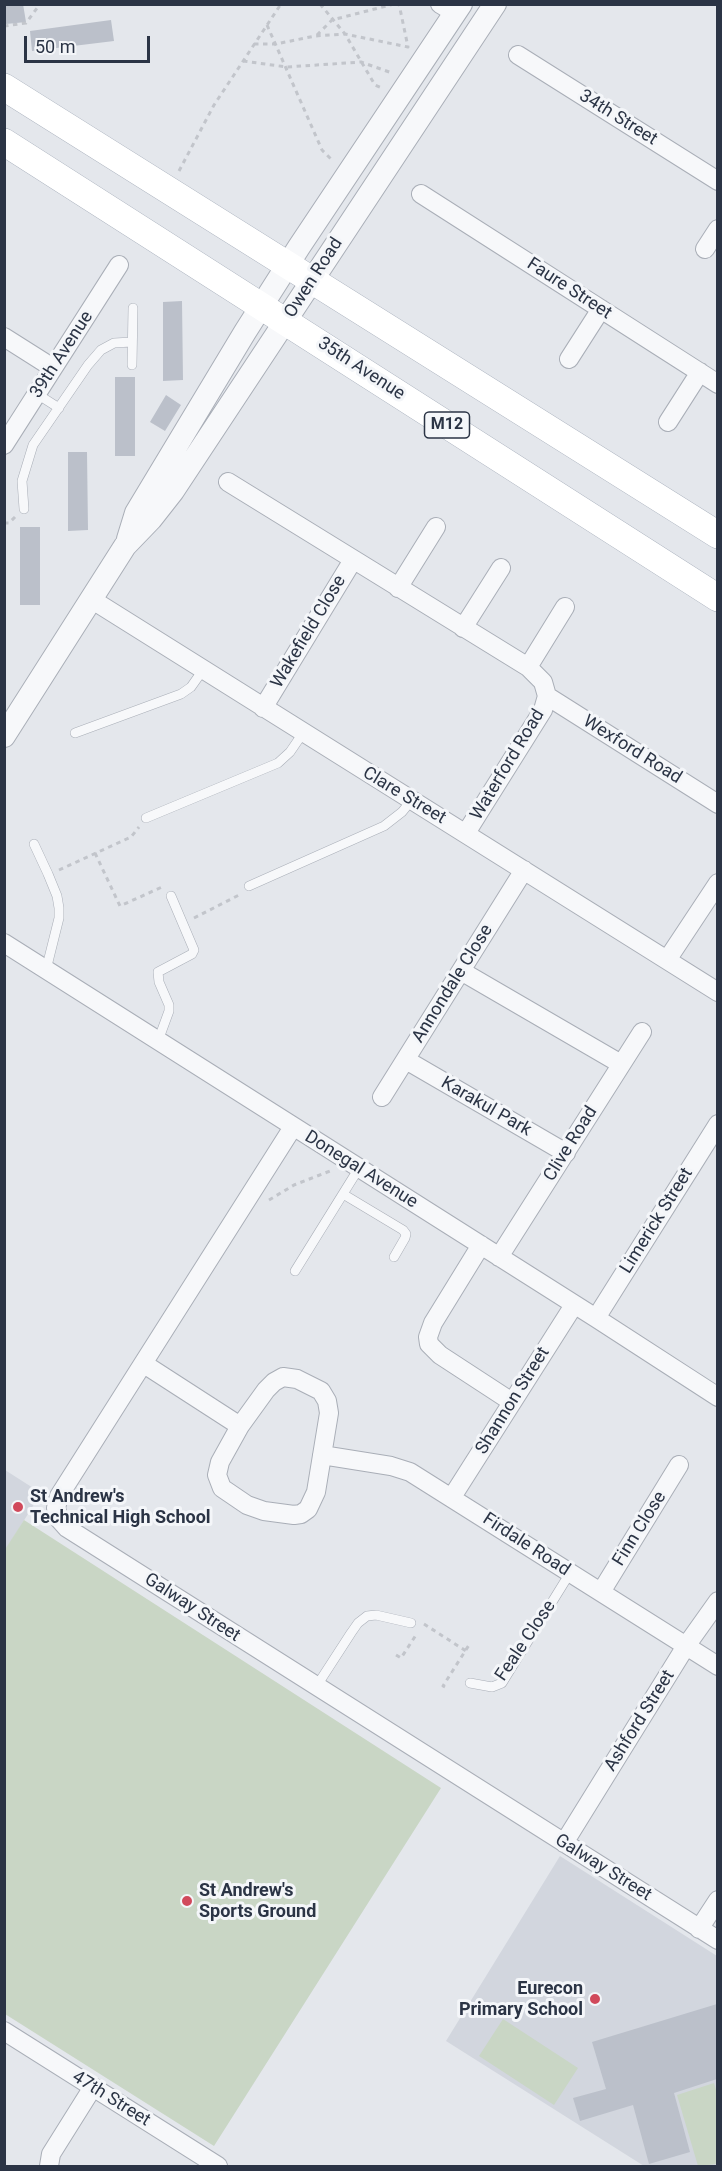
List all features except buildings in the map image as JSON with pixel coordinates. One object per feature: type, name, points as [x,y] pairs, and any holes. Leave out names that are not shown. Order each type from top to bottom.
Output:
[{"type":"main road","points":[[4,87],[717,535]]},
{"type":"main road","name":"35th Avenue","points":[[4,141],[717,597]]},
{"type":"street","name":"Owen Road","points":[[4,736],[125,546],[152,519],[173,491],[495,4]]},
{"type":"street","name":"Owen Road","points":[[125,546],[136,513],[262,305],[452,7]]},
{"type":"street","name":"34th Street","points":[[518,55],[717,181]]},
{"type":"street","name":"Faure Street","points":[[421,194],[717,384]]},
{"type":"street","points":[[705,249],[717,229]]},
{"type":"street","name":"39th Avenue","points":[[4,445],[119,265]]},
{"type":"street","points":[[569,359],[601,309]]},
{"type":"street","points":[[4,337],[53,368]]},
{"type":"street","points":[[668,422],[700,372]]},
{"type":"street","name":"Wakefield Close","points":[[228,482],[353,560],[263,708]]},
{"type":"street","points":[[398,588],[436,527]]},
{"type":"street","name":"Waterford Road","points":[[353,560],[528,667],[543,682],[547,696],[543,710],[466,833]]},
{"type":"street","points":[[463,628],[501,568]]},
{"type":"street","name":"Clare Street","points":[[91,599],[717,992]]},
{"type":"street","points":[[528,667],[565,607]]},
{"type":"street","name":"Wexford Road","points":[[547,696],[717,804]]},
{"type":"street","name":"Annondale Close","points":[[382,1097],[524,870]]},
{"type":"street","points":[[667,960],[717,883]]},
{"type":"street","name":"Donegal Avenue","points":[[4,943],[716,1393]]},
{"type":"street","points":[[461,972],[621,1064]]},
{"type":"street","name":"Clive Road","points":[[499,1257],[642,1032]]},
{"type":"street","name":"Karakul Park","points":[[406,1060],[566,1153]]},
{"type":"street","name":"Limerick Street","points":[[596,1318],[717,1124]]},
{"type":"street","name":"Galway Street","points":[[293,1126],[59,1496],[56,1508],[59,1519],[67,1528],[717,1940]]},
{"type":"street","points":[[481,1245],[433,1323],[428,1337],[429,1344],[440,1355],[512,1402]]},
{"type":"street","name":"Shannon Street","points":[[452,1497],[574,1305]]},
{"type":"street","points":[[144,1364],[240,1426]]},
{"type":"street","points":[[284,1377],[297,1379],[321,1391],[327,1401],[328,1413],[322,1455],[316,1492],[308,1509],[301,1514],[280,1515],[257,1509],[222,1488],[218,1482],[220,1462],[240,1426],[266,1390],[274,1382],[284,1377]]},
{"type":"street","name":"Firdale Road","points":[[322,1455],[402,1469],[452,1497],[717,1666]]},
{"type":"street","name":"Finn Close","points":[[601,1592],[680,1465]]},
{"type":"street","name":"Ashford Street","points":[[564,1843],[717,1600]]},
{"type":"street","points":[[699,1929],[717,1900]]},
{"type":"street","name":"47th Street","points":[[4,2031],[218,2166]]},
{"type":"street","points":[[49,2166],[51,2154],[93,2087]]},
{"type":"lane","points":[[132,365],[133,308]]},
{"type":"lane","points":[[24,509],[22,481],[33,445],[88,365],[101,350],[114,343],[132,342]]},
{"type":"lane","points":[[37,394],[59,408]]},
{"type":"lane","points":[[75,733],[181,694],[191,687],[203,670]]},
{"type":"lane","points":[[146,818],[278,763],[290,752],[303,733]]},
{"type":"lane","points":[[249,886],[384,826],[402,813],[411,801]]},
{"type":"lane","points":[[34,844],[57,896],[59,918],[46,970]]},
{"type":"lane","points":[[158,1041],[169,1011],[169,1005],[159,982],[159,972],[194,951],[171,896]]},
{"type":"lane","points":[[295,1271],[359,1168]]},
{"type":"lane","points":[[343,1194],[404,1230],[405,1238],[394,1257]]},
{"type":"lane","name":"Feale Close","points":[[470,1683],[492,1687],[502,1683],[570,1573]]},
{"type":"lane","points":[[316,1687],[355,1628],[367,1616],[376,1615],[411,1623]]},
{"type":"path","points":[[4,26],[26,23],[40,4]]},
{"type":"path","points":[[179,171],[214,105],[281,4]]},
{"type":"path","points":[[320,4],[345,34],[375,85],[382,88]]},
{"type":"path","points":[[315,36],[332,20],[394,4]]},
{"type":"path","points":[[254,44],[276,44],[315,36],[345,34],[408,47],[399,4]]},
{"type":"path","points":[[267,25],[322,150],[333,161]]},
{"type":"path","points":[[243,61],[286,67],[361,62],[392,73]]},
{"type":"path","points":[[48,874],[131,837],[146,818]]},
{"type":"path","points":[[95,853],[120,906],[166,885],[171,896]]},
{"type":"path","points":[[184,923],[238,897],[249,886]]},
{"type":"path","points":[[266,1201],[294,1185],[338,1168]]},
{"type":"path","points":[[427,1619],[423,1624],[466,1651]]},
{"type":"path","points":[[396,1654],[401,1658],[418,1633]]},
{"type":"path","points":[[445,1687],[443,1686],[469,1646]]},
{"type":"shaded area","name":"St Andrew's Technical High School","points":[[5,1470],[41,1493],[5,1551]]},
{"type":"shaded area","name":"Eurecon Primary School","points":[[560,1856],[717,1956],[717,2166],[644,2166],[446,2041]]},
{"type":"green space","name":"St Andrew's Sports Ground","points":[[24,1520],[441,1788],[214,2146],[5,2014],[4,1551]]},
{"type":"green space","points":[[503,2019],[578,2068],[554,2105],[479,2056]]},
{"type":"green space","points":[[714,2083],[718,2096],[717,2164],[698,2166],[677,2095]]},
{"type":"place","name":"St Andrew's Technical High School","points":[[18,1507]]},
{"type":"place","name":"St Andrew's Sports Ground","points":[[187,1901]]},
{"type":"place","name":"Eurecon Primary School","points":[[595,1999]]}]
